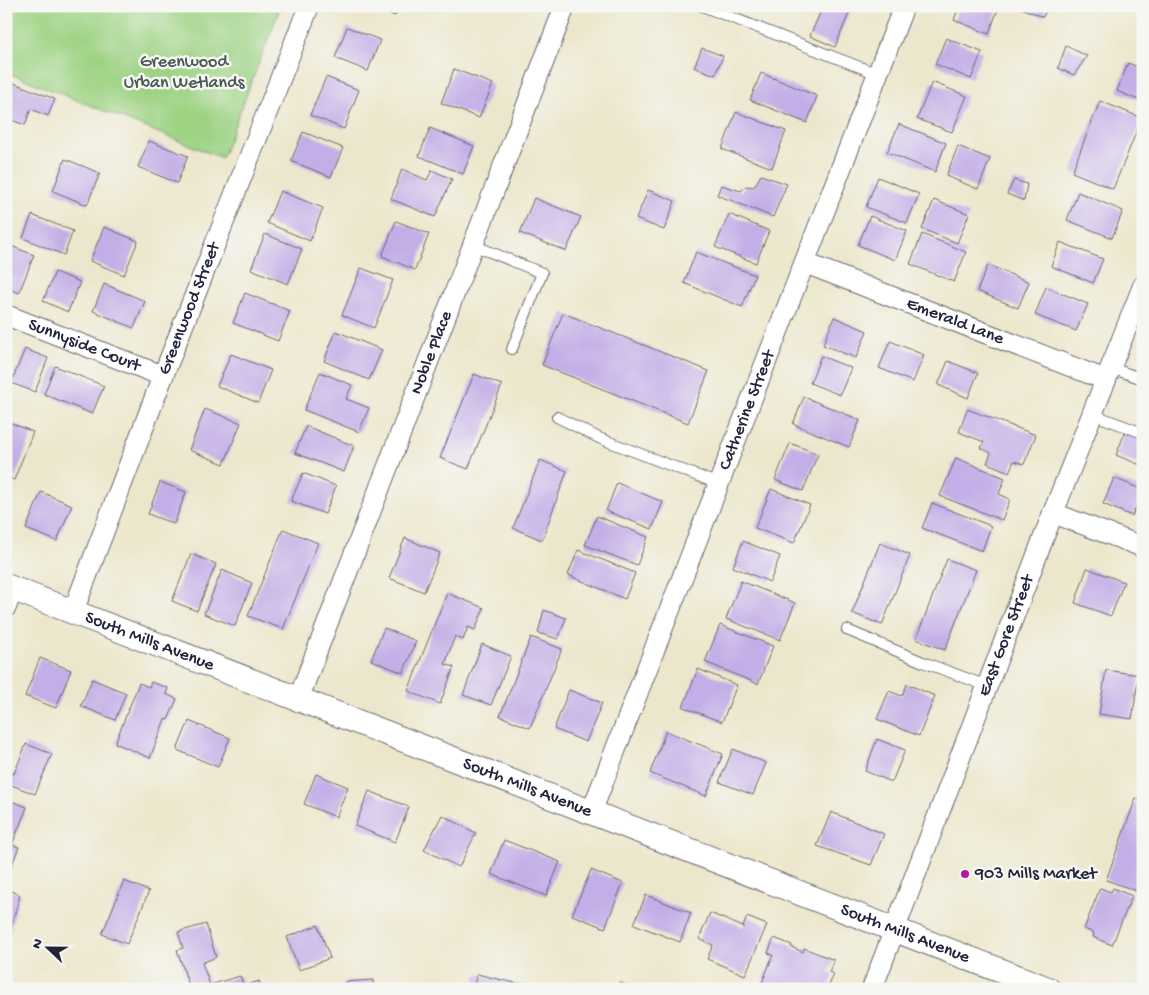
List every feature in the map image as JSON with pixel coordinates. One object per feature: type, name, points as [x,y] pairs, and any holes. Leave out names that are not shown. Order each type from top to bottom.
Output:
[{"type":"street","name":"Greenwood Street","points":[[73,612],[163,376],[309,6]]},
{"type":"street","name":"Noble Place","points":[[298,700],[566,6]]},
{"type":"street","name":"Catherine Street","points":[[591,813],[904,6]]},
{"type":"street","name":"Emerald Lane","points":[[805,263],[1108,374]]},
{"type":"street","name":"East Gore Street","points":[[872,989],[1053,513],[1143,286]]},
{"type":"street","name":"Sunnyside Court","points":[[6,314],[163,376]]},
{"type":"street","points":[[1053,513],[1143,547]]},
{"type":"street","name":"South Mills Avenue","points":[[9,594],[73,612],[1048,989]]},
{"type":"lane","points":[[702,6],[878,74]]},
{"type":"lane","points":[[473,245],[542,273],[512,349]]},
{"type":"lane","points":[[1108,374],[1143,379]]},
{"type":"lane","points":[[1092,414],[1143,433]]},
{"type":"lane","points":[[557,417],[598,438],[719,484]]},
{"type":"lane","points":[[847,630],[987,686]]},
{"type":"green space","name":"Greenwood Urban Wetlands","points":[[6,6],[281,6],[222,158],[6,72]]},
{"type":"building","points":[[372,6],[399,6],[395,16]]},
{"type":"building","points":[[823,6],[852,6],[835,47],[810,36]]},
{"type":"building","points":[[959,6],[999,6],[989,34],[954,20]]},
{"type":"building","points":[[1016,6],[1048,6],[1043,17]]},
{"type":"building","points":[[347,27],[380,40],[368,71],[335,58]]},
{"type":"building","points":[[946,38],[982,52],[971,79],[935,64]]},
{"type":"building","points":[[1066,46],[1087,56],[1074,75],[1058,68]]},
{"type":"building","points":[[702,48],[723,56],[715,75],[694,67]]},
{"type":"building","points":[[1128,63],[1143,69],[1143,102],[1117,91]]},
{"type":"building","points":[[454,69],[493,84],[479,118],[441,103]]},
{"type":"building","points":[[761,73],[817,96],[807,123],[750,100]]},
{"type":"building","points":[[326,77],[359,90],[344,129],[310,115]]},
{"type":"building","points":[[6,80],[55,99],[48,116],[31,109],[25,125],[6,118]]},
{"type":"building","points":[[932,82],[967,96],[952,132],[917,119]]},
{"type":"building","points":[[1100,101],[1142,118],[1113,189],[1072,172]]},
{"type":"building","points":[[736,112],[786,131],[772,168],[722,149]]},
{"type":"building","points":[[899,124],[946,143],[935,172],[887,152]]},
{"type":"building","points":[[430,128],[474,146],[463,174],[419,156]]},
{"type":"building","points":[[303,132],[343,148],[331,177],[291,161]]},
{"type":"building","points":[[149,141],[188,156],[177,183],[138,167]]},
{"type":"building","points":[[958,146],[990,159],[978,189],[946,176]]},
{"type":"building","points":[[65,159],[100,173],[87,205],[53,191]]},
{"type":"building","points":[[402,169],[427,180],[432,170],[452,179],[435,217],[391,199]]},
{"type":"building","points":[[761,175],[787,184],[773,217],[717,195],[721,185],[741,191],[746,186],[754,187]]},
{"type":"building","points":[[878,177],[919,194],[907,223],[866,207]]},
{"type":"building","points":[[1014,180],[1027,184],[1024,201],[1007,194]]},
{"type":"building","points":[[648,190],[675,201],[664,230],[636,219]]},
{"type":"building","points":[[280,191],[323,208],[310,241],[267,223]]},
{"type":"building","points":[[1078,192],[1123,211],[1112,238],[1067,220]]},
{"type":"building","points":[[534,198],[581,217],[566,251],[520,233]]},
{"type":"building","points":[[934,200],[969,214],[957,243],[922,229]]},
{"type":"building","points":[[729,214],[769,231],[756,263],[715,247]]},
{"type":"building","points":[[32,215],[73,231],[64,255],[23,238]]},
{"type":"building","points":[[870,216],[907,231],[895,260],[858,245]]},
{"type":"building","points":[[396,221],[429,234],[415,270],[382,256]]},
{"type":"building","points":[[104,227],[138,241],[124,275],[90,261]]},
{"type":"building","points":[[265,234],[302,249],[288,284],[251,269]]},
{"type":"building","points":[[922,234],[966,252],[954,282],[910,264]]},
{"type":"building","points":[[1060,242],[1103,259],[1093,283],[1051,266]]},
{"type":"building","points":[[11,246],[34,255],[19,293],[6,288],[6,258]]},
{"type":"building","points":[[696,252],[755,275],[742,307],[684,283]]},
{"type":"building","points":[[988,265],[1029,282],[1018,308],[977,291]]},
{"type":"building","points":[[361,268],[393,280],[374,328],[342,315]]},
{"type":"building","points":[[55,272],[80,282],[68,312],[43,301]]},
{"type":"building","points":[[104,284],[145,301],[134,328],[93,311]]},
{"type":"building","points":[[1046,287],[1088,304],[1076,331],[1035,315]]},
{"type":"building","points":[[245,293],[290,311],[278,341],[233,323]]},
{"type":"building","points":[[563,313],[709,371],[688,423],[542,365]]},
{"type":"building","points":[[834,317],[867,331],[856,358],[823,345]]},
{"type":"building","points":[[336,331],[382,350],[369,380],[324,361]]},
{"type":"building","points":[[890,341],[924,355],[913,382],[879,368]]},
{"type":"building","points":[[25,349],[48,358],[35,392],[11,383]]},
{"type":"building","points":[[231,354],[271,370],[258,403],[217,386]]},
{"type":"building","points":[[821,356],[851,368],[840,395],[810,383]]},
{"type":"building","points":[[948,361],[978,373],[968,398],[938,385]]},
{"type":"building","points":[[55,366],[104,386],[92,414],[44,394]]},
{"type":"building","points":[[320,372],[352,385],[346,399],[369,408],[359,432],[304,410]]},
{"type":"building","points":[[474,374],[502,385],[468,469],[440,458]]},
{"type":"building","points":[[804,397],[860,420],[849,447],[793,424]]},
{"type":"building","points":[[205,409],[241,423],[224,464],[189,450]]},
{"type":"building","points":[[967,409],[1036,435],[1024,464],[1014,461],[1009,472],[987,463],[991,453],[981,448],[984,442],[959,432]]},
{"type":"building","points":[[6,421],[33,432],[14,480],[6,477]]},
{"type":"building","points":[[306,426],[354,446],[344,472],[295,453]]},
{"type":"building","points":[[1126,430],[1143,437],[1143,466],[1116,455]]},
{"type":"building","points":[[790,443],[818,454],[803,491],[775,480]]},
{"type":"building","points":[[956,458],[1005,478],[999,494],[1010,499],[1002,520],[940,496]]},
{"type":"building","points":[[540,460],[567,471],[542,540],[513,528]]},
{"type":"building","points":[[303,473],[336,486],[325,514],[291,501]]},
{"type":"building","points":[[1114,478],[1143,490],[1132,516],[1103,504]]},
{"type":"building","points":[[160,482],[186,492],[174,524],[148,514]]},
{"type":"building","points":[[617,483],[663,502],[652,529],[606,511]]},
{"type":"building","points":[[771,489],[810,505],[794,543],[755,528]]},
{"type":"building","points":[[41,492],[72,505],[57,541],[26,529]]},
{"type":"building","points":[[932,503],[991,526],[982,551],[922,528]]},
{"type":"building","points":[[597,516],[648,537],[637,565],[585,545]]},
{"type":"building","points":[[283,529],[318,543],[283,629],[248,616]]},
{"type":"building","points":[[405,538],[440,553],[424,592],[389,578]]},
{"type":"building","points":[[743,541],[780,556],[770,582],[733,567]]},
{"type":"building","points":[[880,543],[910,555],[882,625],[852,613]]},
{"type":"building","points":[[578,550],[635,573],[625,599],[568,575]]},
{"type":"building","points":[[191,554],[216,564],[197,611],[172,601]]},
{"type":"building","points":[[947,559],[976,570],[945,650],[916,639]]},
{"type":"building","points":[[1087,568],[1124,582],[1111,616],[1075,603]]},
{"type":"building","points":[[222,570],[252,583],[235,626],[204,614]]},
{"type":"building","points":[[741,581],[795,603],[780,640],[726,619]]},
{"type":"building","points":[[447,593],[484,608],[475,630],[468,627],[463,640],[455,636],[445,664],[454,667],[440,704],[408,691]]},
{"type":"building","points":[[544,610],[566,618],[558,639],[538,633]]},
{"type":"building","points":[[720,625],[773,646],[758,684],[705,662]]},
{"type":"building","points":[[384,628],[416,641],[403,673],[371,660]]},
{"type":"building","points":[[531,637],[562,649],[530,728],[500,716]]},
{"type":"building","points":[[482,644],[511,656],[491,705],[463,695]]},
{"type":"building","points":[[40,658],[71,670],[56,708],[25,696]]},
{"type":"building","points":[[698,669],[737,685],[722,722],[683,707]]},
{"type":"building","points":[[1106,670],[1139,675],[1132,719],[1099,714]]},
{"type":"building","points":[[92,679],[126,693],[115,720],[81,706]]},
{"type":"building","points":[[151,682],[168,688],[166,694],[177,699],[168,720],[165,719],[150,758],[115,743],[139,683],[149,687]]},
{"type":"building","points":[[907,684],[935,696],[919,736],[877,719],[889,691],[902,696]]},
{"type":"building","points":[[569,690],[602,703],[586,742],[554,729]]},
{"type":"building","points":[[189,721],[230,738],[218,767],[177,750]]},
{"type":"building","points":[[666,731],[723,754],[706,796],[650,773]]},
{"type":"building","points":[[877,739],[905,750],[892,782],[865,771]]},
{"type":"building","points":[[26,744],[52,754],[35,794],[6,783],[6,771],[14,774]]},
{"type":"building","points":[[733,749],[766,763],[753,795],[719,782]]},
{"type":"building","points":[[316,774],[348,787],[336,817],[304,804]]},
{"type":"building","points":[[369,791],[409,807],[395,842],[355,826]]},
{"type":"building","points":[[1136,798],[1143,801],[1143,893],[1106,880]]},
{"type":"building","points":[[6,799],[27,807],[12,845],[19,847],[8,875],[6,874]]},
{"type":"building","points":[[831,812],[884,834],[871,865],[817,846]]},
{"type":"building","points":[[442,815],[476,833],[459,867],[424,850]]},
{"type":"building","points":[[504,840],[560,862],[546,896],[491,874]]},
{"type":"building","points":[[591,870],[623,883],[605,928],[572,915]]},
{"type":"building","points":[[124,881],[149,891],[127,944],[102,934]]},
{"type":"building","points":[[1100,888],[1111,892],[1113,888],[1132,896],[1112,945],[1093,937],[1094,933],[1084,929]]},
{"type":"building","points":[[6,889],[20,895],[7,941],[6,941]]},
{"type":"building","points":[[646,895],[691,913],[680,942],[634,924]]},
{"type":"building","points":[[710,913],[743,927],[747,917],[767,925],[745,975],[707,959],[713,945],[699,939]]},
{"type":"building","points":[[206,924],[216,957],[202,963],[210,985],[240,976],[244,986],[259,981],[262,989],[190,989],[177,950],[183,948],[178,932]]},
{"type":"building","points":[[318,925],[330,958],[299,970],[287,937]]},
{"type":"building","points":[[774,938],[792,945],[791,947],[803,952],[804,948],[834,960],[829,972],[834,974],[828,988],[818,985],[817,989],[760,988],[773,955],[768,953]]},
{"type":"building","points":[[477,974],[536,988],[536,989],[473,989]]},
{"type":"building","points":[[373,980],[373,989],[345,989],[344,982]]},
{"type":"building","points":[[619,982],[636,989],[617,989]]},
{"type":"place","name":"903 Mills Market","points":[[965,874]]}]
